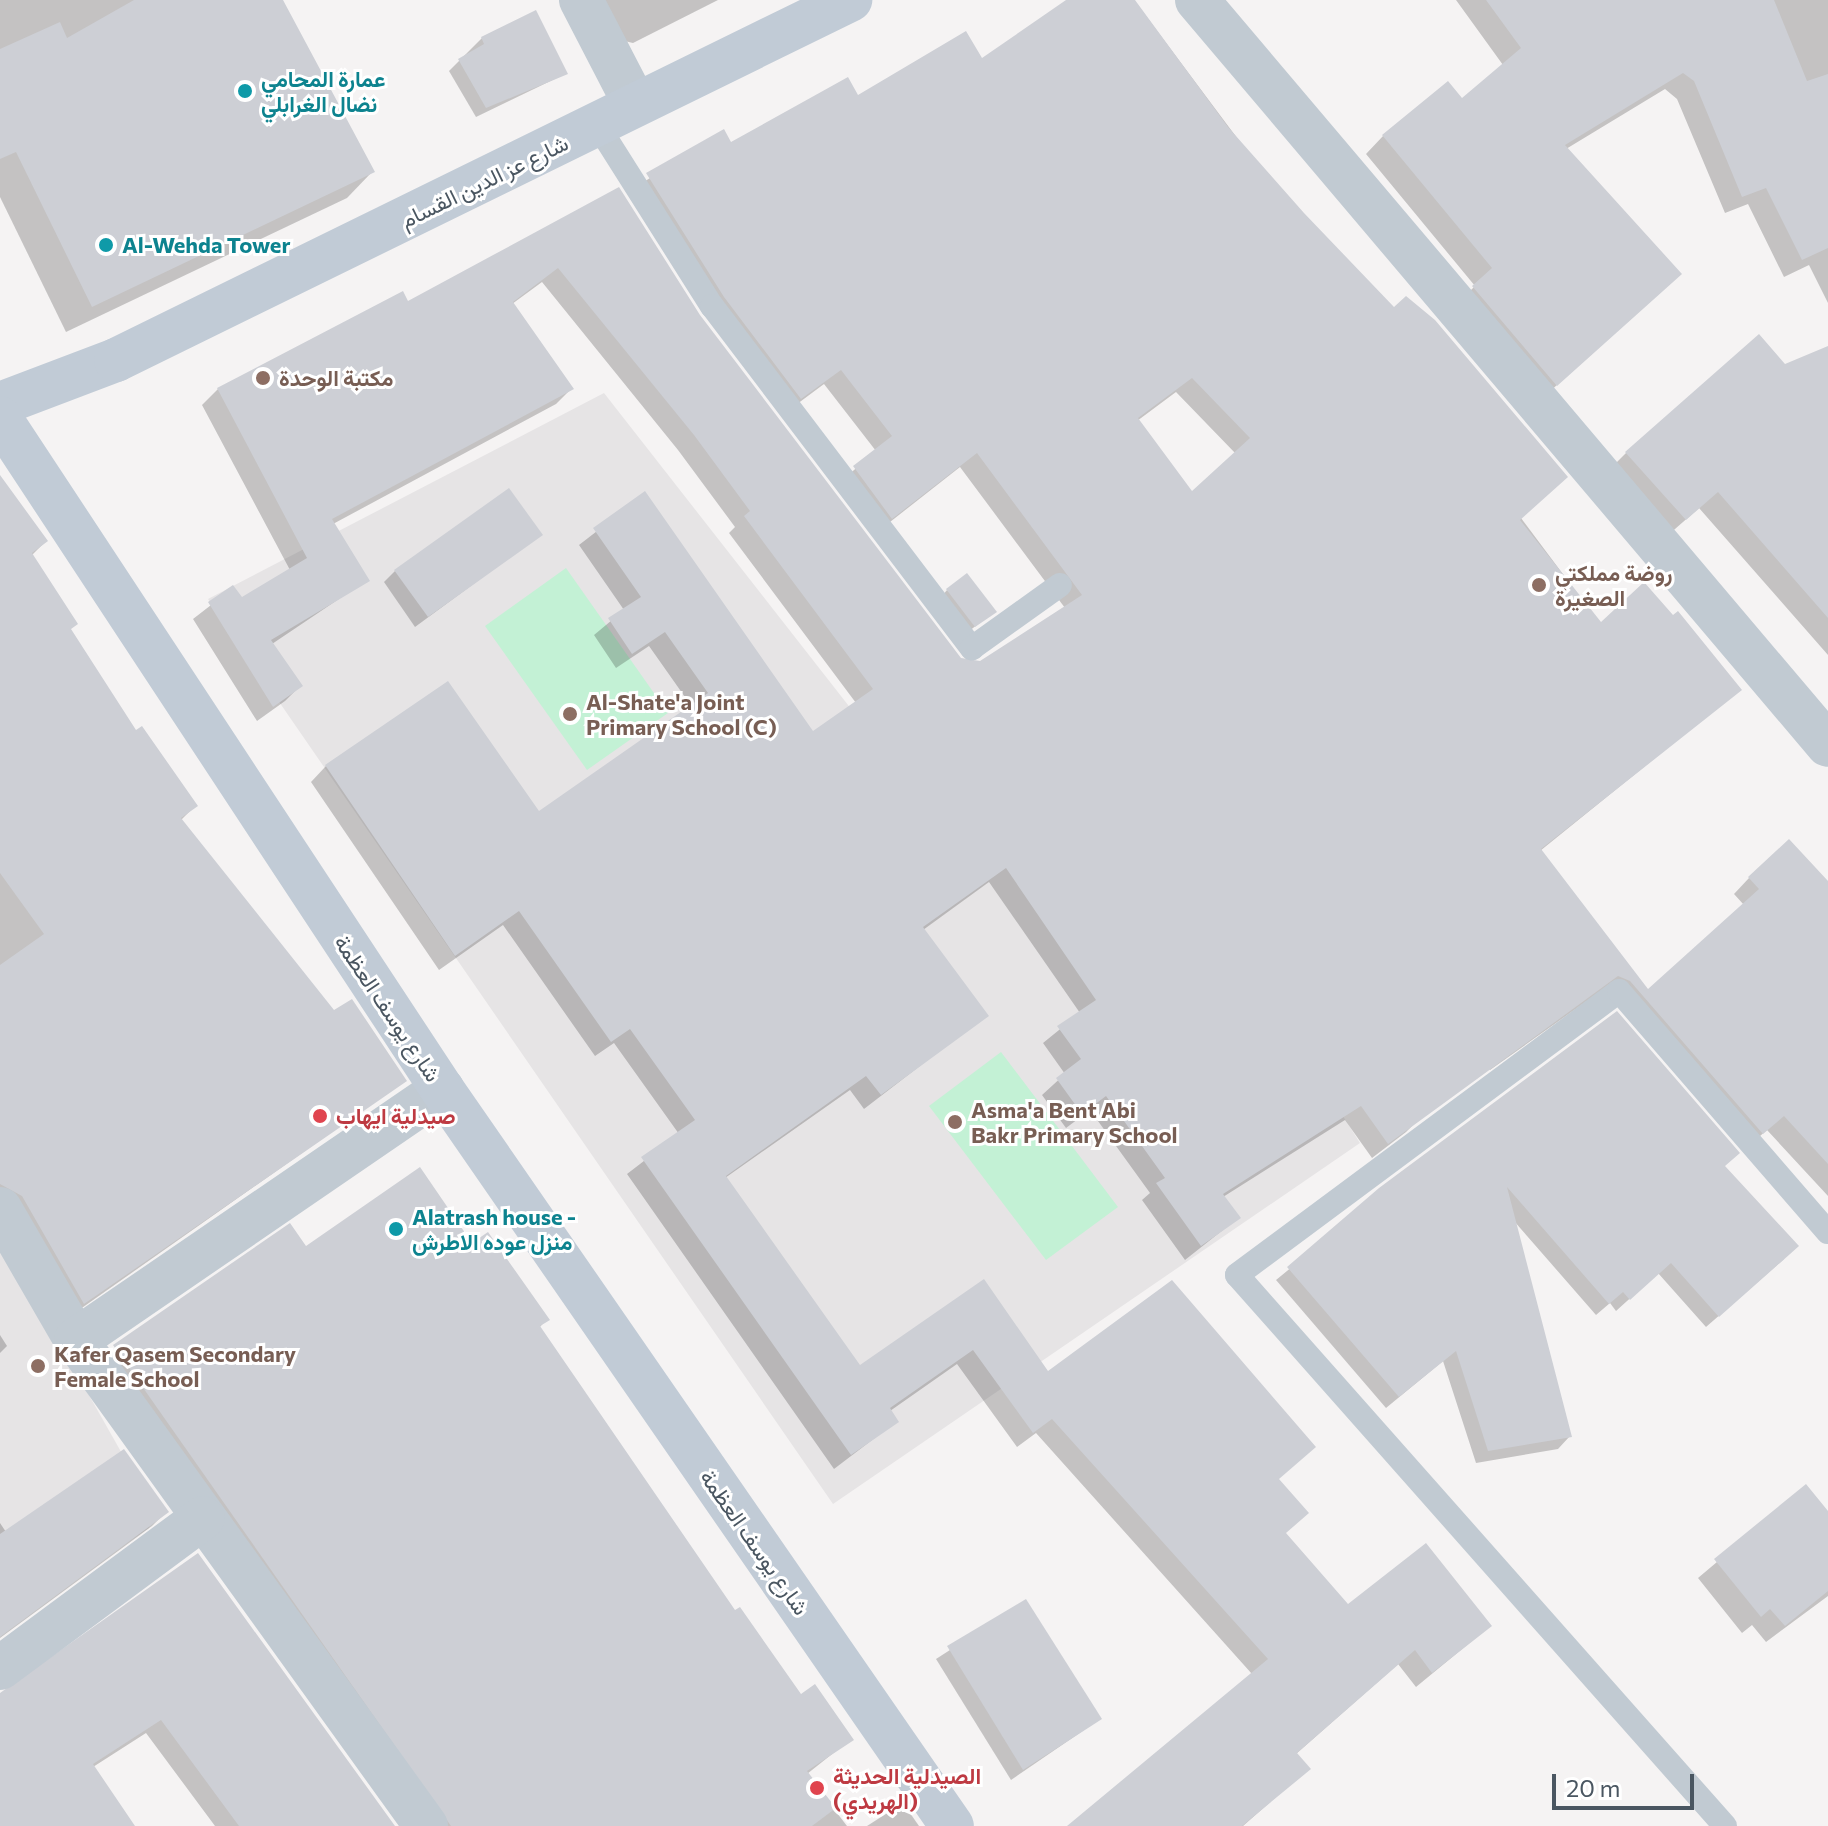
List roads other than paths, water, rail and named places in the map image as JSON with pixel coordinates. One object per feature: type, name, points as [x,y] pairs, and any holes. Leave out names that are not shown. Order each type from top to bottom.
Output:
[{"type":"street","points":[[581,0],[635,104]]},
{"type":"street","name":"شارع عز الدين القسام","points":[[3,426],[116,360],[850,0]]},
{"type":"street","points":[[1197,0],[1828,745]]},
{"type":"street","name":"شارع يوسف العظمة","points":[[3,426],[442,1089],[952,1826]]},
{"type":"street","points":[[76,1340],[442,1089]]},
{"type":"street","points":[[0,1209],[76,1340],[426,1826]]},
{"type":"street","points":[[0,1668],[203,1518]]},
{"type":"lane","points":[[598,126],[712,306],[972,648],[1060,585]]},
{"type":"lane","points":[[1725,1826],[1237,1275],[1619,991],[1828,1232]]},
{"type":"place","name":"عمارة المحامي نضال الغرابلي","points":[[245,91]]},
{"type":"place","name":"Al-Wehda Tower","points":[[106,245]]},
{"type":"place","name":"مكتبة الوحدة","points":[[263,378]]},
{"type":"place","name":"روضة مملكتي الصغيرة","points":[[1539,585]]},
{"type":"place","name":"Al-Shate'a Joint Primary School (C)","points":[[570,714]]},
{"type":"place","name":"صيدلية ايهاب","points":[[320,1116]]},
{"type":"place","name":"Asma'a Bent Abi Bakr Primary School","points":[[955,1122]]},
{"type":"place","name":"Alatrash house - منزل عوده الاطرش","points":[[396,1229]]},
{"type":"place","name":"Kafer Qasem Secondary Female School","points":[[38,1366]]},
{"type":"place","name":"الصيدلية الحديثة (الهريدي)","points":[[817,1788]]}]
